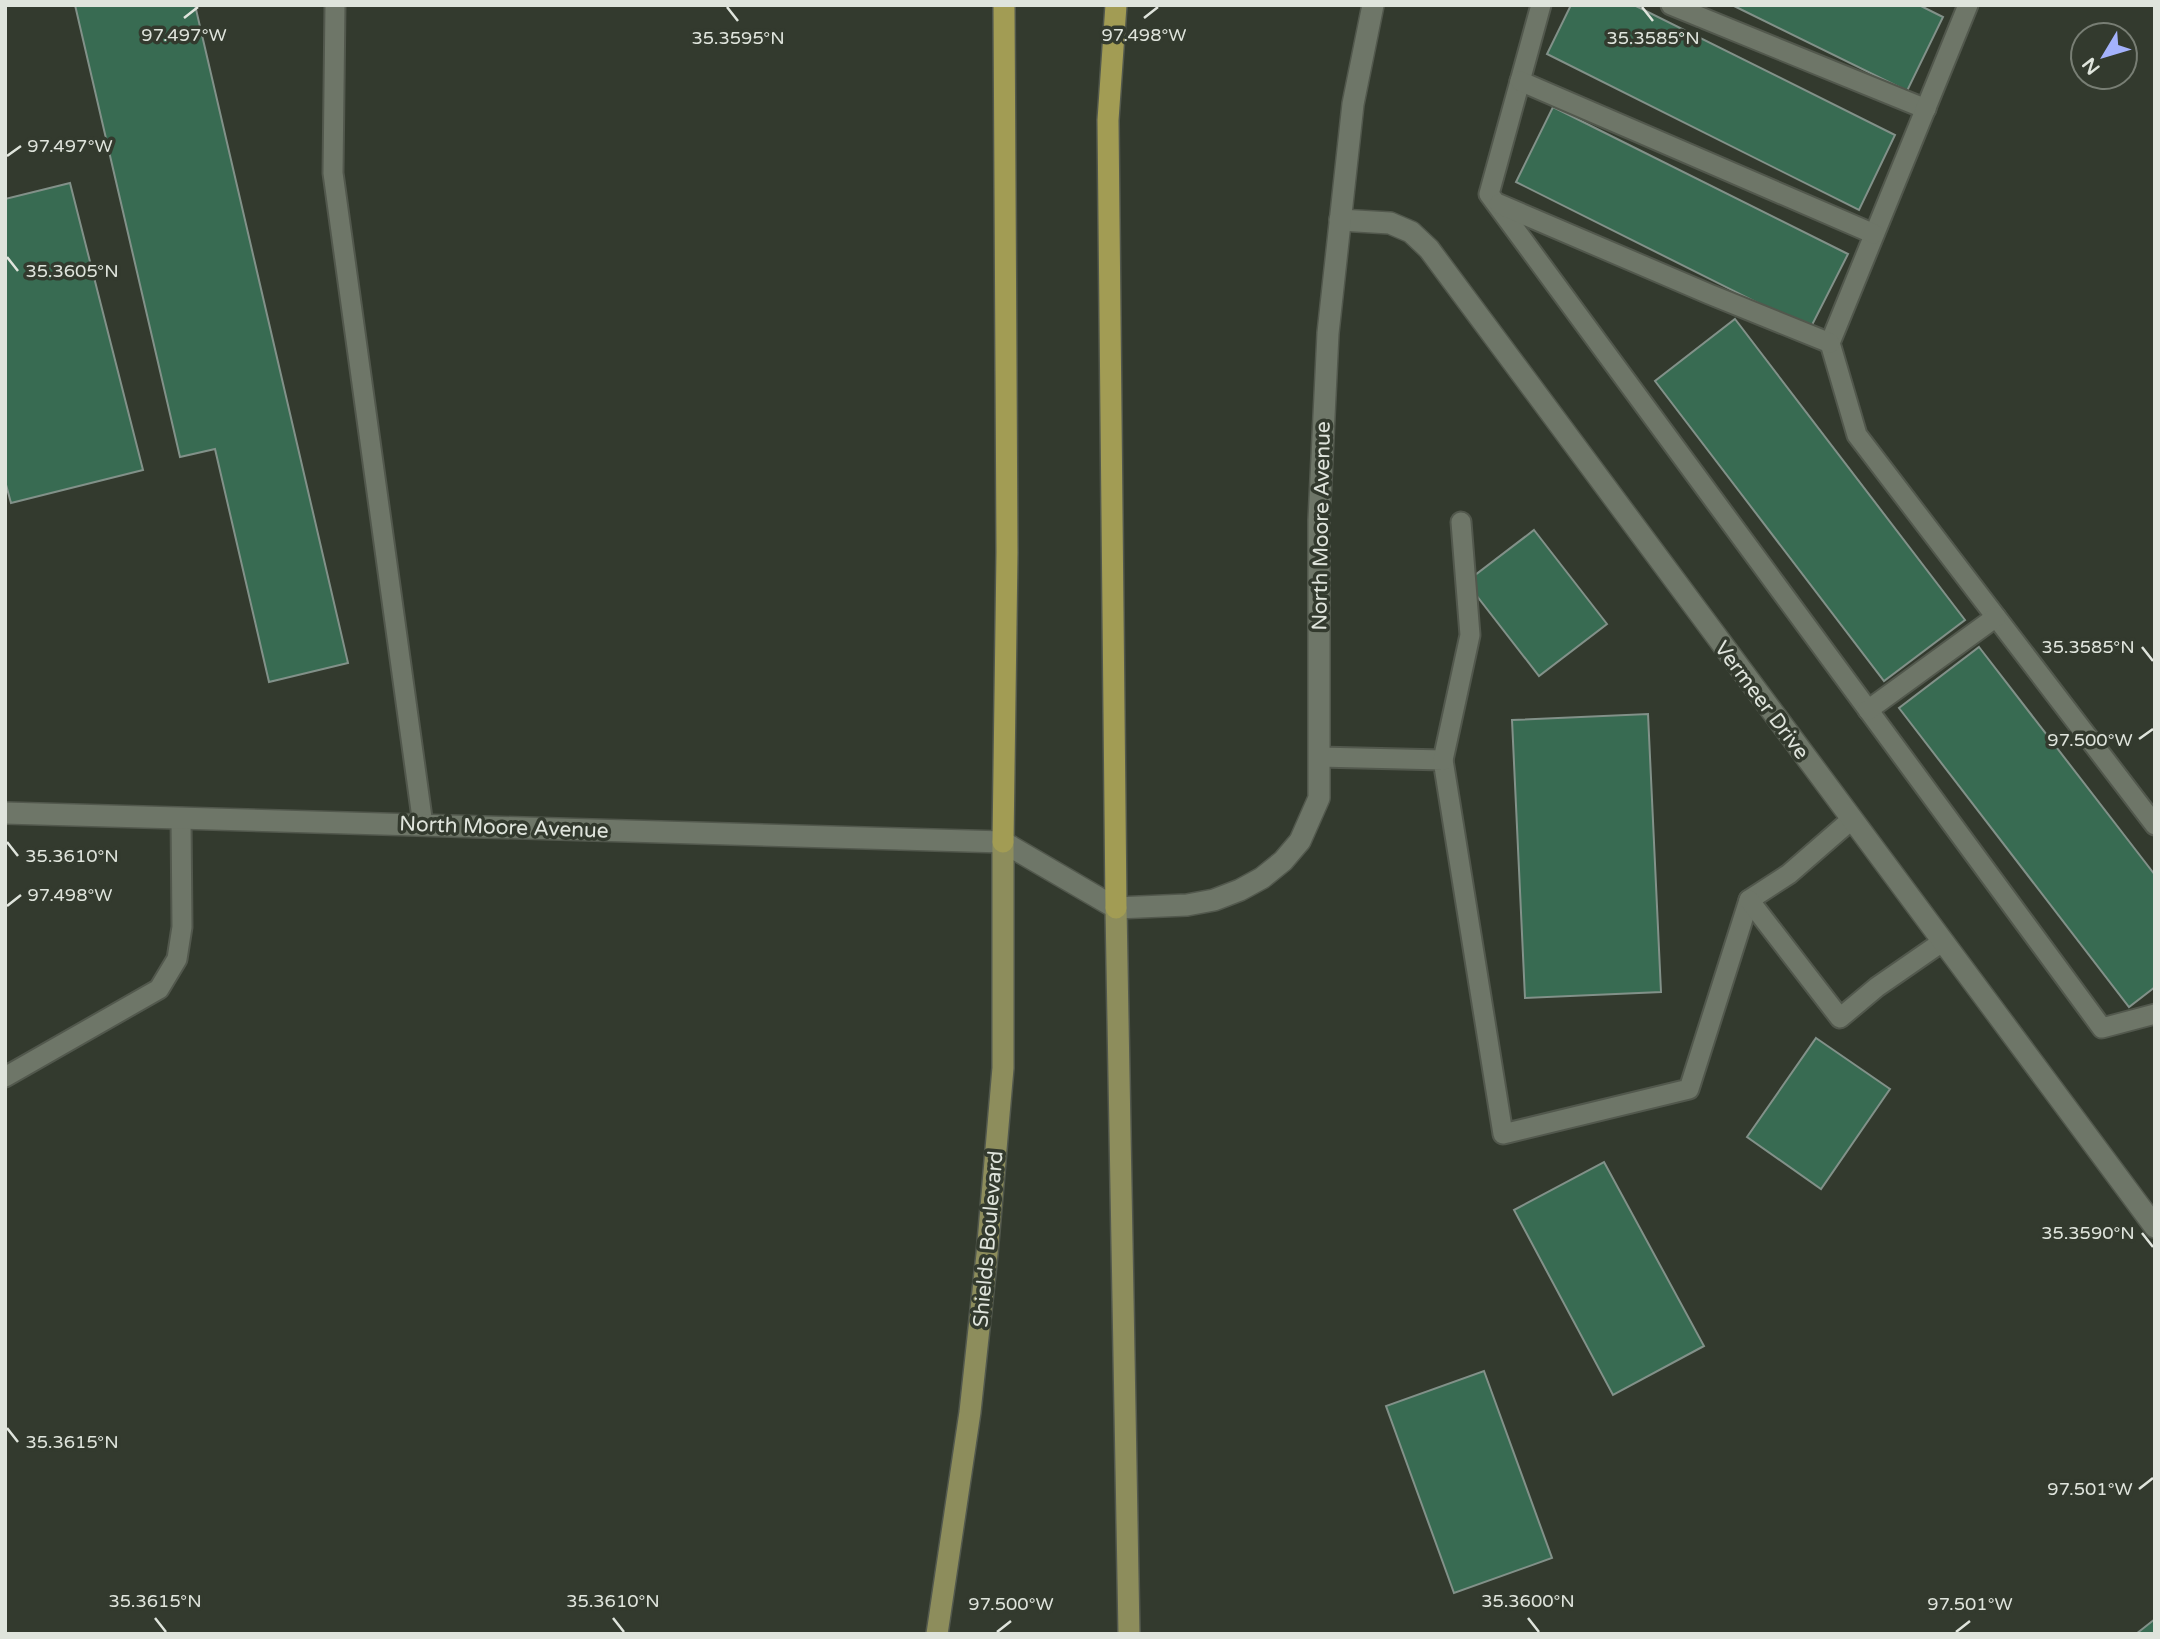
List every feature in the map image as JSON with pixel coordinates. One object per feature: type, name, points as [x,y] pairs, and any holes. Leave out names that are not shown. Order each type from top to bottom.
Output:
[{"type":"highway","points":[[1003,842],[1007,552],[1004,5]]},
{"type":"highway","points":[[1116,5],[1108,120],[1116,908]]},
{"type":"main road","name":"Shields Boulevard","points":[[937,1634],[972,1399],[1003,1068],[1003,842]]},
{"type":"main road","points":[[1116,908],[1129,1634]]},
{"type":"street","name":"North Moore Avenue","points":[[1116,908],[1187,905],[1214,900],[1262,878],[1283,861],[1300,841],[1319,798],[1319,520],[1328,332],[1353,104],[1373,5]]},
{"type":"street","name":"Vermeer Drive","points":[[1340,220],[1390,223],[1411,232],[1429,248],[1941,942],[2155,1227]]},
{"type":"street","name":"North Moore Avenue","points":[[5,813],[1003,842]]},
{"type":"street","points":[[1003,842],[1116,908]]},
{"type":"lane","points":[[335,5],[333,173],[424,825]]},
{"type":"lane","points":[[1541,5],[1489,194],[2102,1028],[2155,1014]]},
{"type":"lane","points":[[1671,5],[1926,109]]},
{"type":"lane","points":[[1968,5],[1830,343],[1857,435],[2155,825]]},
{"type":"lane","points":[[1520,82],[1874,234]]},
{"type":"lane","points":[[1496,204],[1830,343]]},
{"type":"lane","points":[[1461,522],[1470,635],[1443,760],[1503,1134],[1689,1089],[1749,900],[1789,874],[1851,820]]},
{"type":"lane","points":[[1868,710],[1996,617]]},
{"type":"lane","points":[[1319,757],[1443,760]]},
{"type":"lane","points":[[5,1077],[159,989],[177,959],[182,927],[181,818]]},
{"type":"lane","points":[[1749,900],[1840,1018],[1877,987],[1941,942]]},
{"type":"building","points":[[75,5],[195,5],[348,663],[269,682],[215,449],[180,457]]},
{"type":"building","points":[[1571,5],[1634,5],[1895,135],[1859,210],[1547,54]]},
{"type":"building","points":[[1732,5],[1919,5],[1943,17],[1907,91]]},
{"type":"building","points":[[1553,107],[1848,254],[1810,329],[1516,182]]},
{"type":"building","points":[[70,183],[143,470],[11,503],[5,481],[5,199]]},
{"type":"building","points":[[1735,319],[1965,620],[1884,681],[1655,381]]},
{"type":"building","points":[[1534,530],[1607,624],[1539,676],[1466,582]]},
{"type":"building","points":[[1979,647],[2155,875],[2155,987],[2129,1007],[1899,708]]},
{"type":"building","points":[[1648,714],[1661,992],[1525,998],[1512,720]]},
{"type":"building","points":[[1816,1038],[1890,1089],[1821,1189],[1747,1137]]},
{"type":"building","points":[[1604,1162],[1704,1346],[1613,1395],[1514,1210]]},
{"type":"building","points":[[1484,1371],[1552,1558],[1454,1593],[1386,1406]]},
{"type":"building","points":[[2155,1619],[2155,1634],[2136,1634]]}]
